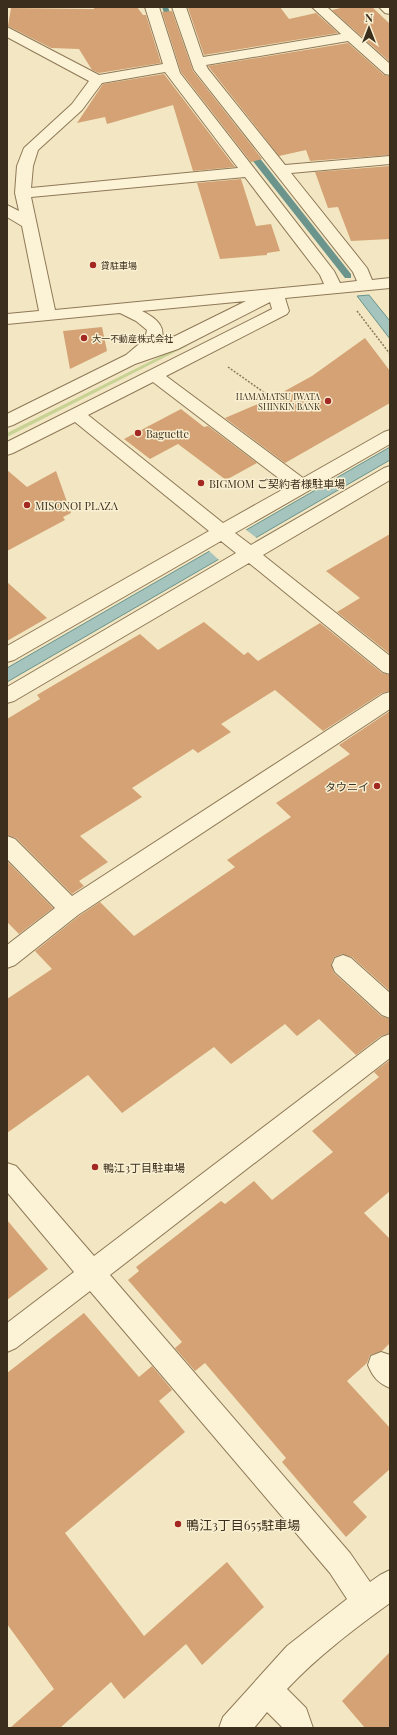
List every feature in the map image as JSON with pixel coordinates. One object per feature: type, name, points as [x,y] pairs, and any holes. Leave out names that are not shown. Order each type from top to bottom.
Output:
[{"type":"street","points":[[152,7],[173,74],[328,274],[334,288]]},
{"type":"street","points":[[179,7],[201,70],[361,271],[366,285]]},
{"type":"street","points":[[319,7],[390,71]]},
{"type":"street","points":[[386,7],[390,10]]},
{"type":"street","points":[[7,31],[96,80],[171,67]]},
{"type":"street","points":[[198,62],[351,36]]},
{"type":"street","points":[[48,316],[23,193],[25,166],[31,148],[76,107],[96,80]]},
{"type":"street","points":[[280,170],[390,160]]},
{"type":"street","points":[[23,193],[250,172]]},
{"type":"street","points":[[7,210],[30,224]]},
{"type":"street","points":[[7,319],[390,283]]},
{"type":"street","points":[[7,421],[129,360],[172,346],[275,294]]},
{"type":"street","points":[[7,449],[281,311],[275,294]]},
{"type":"street","points":[[124,309],[145,319],[153,325],[155,333],[153,341],[129,360]]},
{"type":"street","points":[[154,375],[302,486]]},
{"type":"street","points":[[76,414],[390,667]]},
{"type":"street","points":[[7,696],[235,543],[302,486],[390,436]]},
{"type":"street","points":[[7,655],[235,543],[390,472]]},
{"type":"street","points":[[7,958],[70,909],[390,699]]},
{"type":"street","points":[[7,845],[70,909]]},
{"type":"street","points":[[343,965],[390,1008]]},
{"type":"street","points":[[7,1339],[390,1044]]},
{"type":"street","points":[[7,1174],[340,1563],[366,1602]]},
{"type":"street","points":[[234,1728],[297,1658],[323,1635],[390,1585]]},
{"type":"street","points":[[267,1690],[295,1720],[298,1728]]},
{"type":"path","points":[[357,311],[390,354]]},
{"type":"path","points":[[223,363],[272,398]]},
{"type":"green space","points":[[183,345],[187,346],[7,437],[7,433]]},
{"type":"water","points":[[369,295],[390,321],[390,339],[357,296]]},
{"type":"water","points":[[390,447],[390,460],[7,682],[7,668]]},
{"type":"pier","points":[[245,529],[258,539],[219,560],[208,550]]},
{"type":"building","points":[[94,7],[137,7],[143,15],[146,15],[161,63],[99,73],[92,70],[79,49],[51,48],[8,26],[11,8],[94,9]]},
{"type":"building","points":[[280,7],[289,19],[316,13],[338,33],[204,55],[188,8]]},
{"type":"building","points":[[345,7],[372,7],[390,24],[390,62],[332,10]]},
{"type":"building","points":[[172,11],[193,71],[262,159],[251,162],[181,72],[162,12]]},
{"type":"building","points":[[348,43],[384,75],[390,76],[390,155],[310,161],[306,150],[279,156],[208,66]]},
{"type":"building","points":[[164,74],[235,167],[193,171],[173,105],[107,124],[105,117],[77,123],[103,84]]},
{"type":"building","points":[[390,166],[390,239],[351,241],[338,207],[328,208],[315,172]]},
{"type":"building","points":[[241,179],[256,226],[271,224],[280,251],[267,253],[267,255],[220,259],[197,183]]},
{"type":"building","points":[[102,327],[107,351],[70,369],[63,331]]},
{"type":"building","name":"HAMAMATSU IWATA SHINKIN BANK","points":[[365,338],[390,371],[390,403],[285,463],[225,418],[272,398],[312,376]]},
{"type":"building","points":[[181,409],[204,427],[208,426],[257,463],[226,480],[178,444],[150,459],[124,439]]},
{"type":"building","name":"MISONOI PLAZA","points":[[7,470],[27,487],[56,471],[71,513],[63,517],[65,520],[7,551]]},
{"type":"building","points":[[390,534],[390,654],[337,612],[360,598],[326,571]]},
{"type":"building","points":[[7,582],[47,618],[7,641]]},
{"type":"building","points":[[204,622],[244,655],[248,652],[258,661],[320,623],[382,673],[390,675],[390,691],[382,693],[323,731],[275,690],[221,724],[231,732],[198,753],[193,749],[132,788],[142,797],[80,836],[108,862],[79,881],[84,886],[72,894],[16,838],[7,835],[7,719],[40,699],[37,695],[140,634],[158,650]]},
{"type":"building","points":[[390,711],[390,991],[352,957],[342,954],[334,957],[331,964],[334,973],[381,1016],[390,1019],[390,1033],[381,1036],[356,1055],[319,1019],[297,1036],[285,1024],[231,1064],[214,1047],[122,1113],[88,1075],[7,1133],[7,999],[52,969],[35,951],[79,916],[100,902],[134,936],[235,867],[227,860],[291,817],[276,803],[350,754],[339,745]]},
{"type":"building","points":[[7,861],[53,908],[19,934],[7,922]]},
{"type":"building","points":[[390,1060],[390,1191],[364,1213],[390,1239],[390,1343],[382,1351],[370,1355],[367,1363],[347,1381],[390,1428],[390,1469],[353,1502],[367,1517],[346,1537],[282,1462],[286,1458],[205,1363],[195,1371],[175,1348],[182,1342],[128,1280],[139,1271],[136,1267],[221,1201],[225,1204],[254,1181],[272,1200],[333,1152],[312,1131],[379,1077],[374,1072]]},
{"type":"building","points":[[7,1220],[48,1269],[7,1300]]},
{"type":"building","points":[[84,1313],[139,1377],[152,1366],[172,1390],[159,1401],[185,1432],[65,1533],[144,1636],[227,1562],[264,1607],[202,1665],[186,1644],[124,1699],[111,1682],[60,1728],[10,1728],[54,1689],[7,1624],[7,1373]]},
{"type":"building","points":[[390,1652],[390,1728],[365,1728],[342,1701]]},
{"type":"waterway","points":[[165,7],[171,25]]},
{"type":"waterway","points":[[248,149],[348,276]]},
{"type":"place","name":"貸駐車場","points":[[93,265]]},
{"type":"place","name":"大一不動産株式会社","points":[[84,338]]},
{"type":"place","name":"HAMAMATSU IWATA SHINKIN BANK","points":[[328,401]]},
{"type":"place","name":"Baguette","points":[[138,433]]},
{"type":"place","name":"BIGMOM ご契約者様駐車場","points":[[201,483]]},
{"type":"place","name":"MISONOI PLAZA","points":[[27,505]]},
{"type":"place","name":"タウニイ","points":[[377,786]]},
{"type":"place","name":"鴨江3丁目駐車場","points":[[95,1167]]},
{"type":"place","name":"鴨江3丁目655駐車場","points":[[178,1524]]}]
